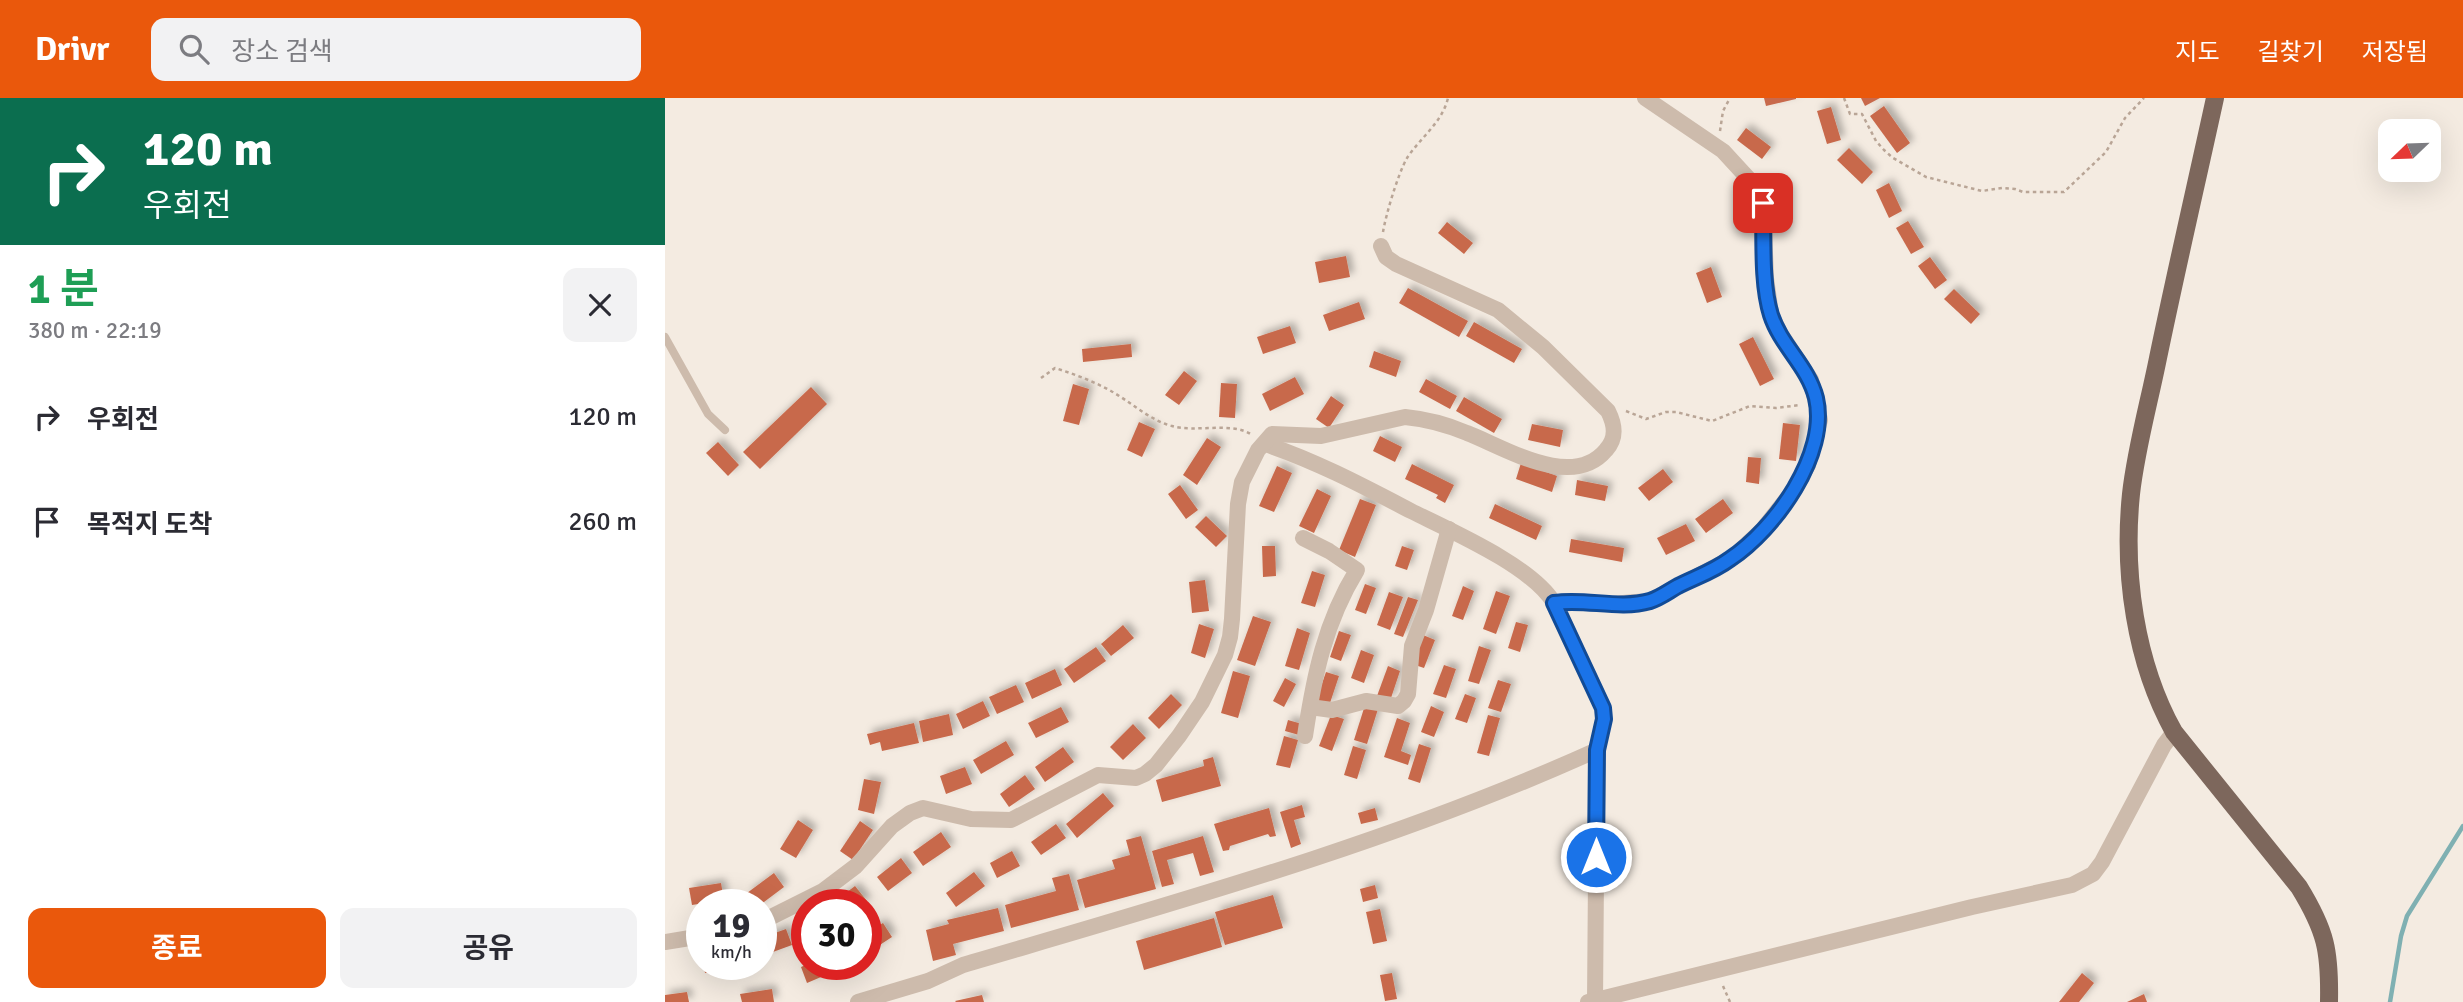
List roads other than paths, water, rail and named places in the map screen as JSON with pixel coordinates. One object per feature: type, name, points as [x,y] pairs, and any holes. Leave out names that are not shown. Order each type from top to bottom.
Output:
[{"type":"main road","points":[[2215,98],[2163,335],[2130,508],[2130,577],[2139,634],[2162,711],[2174,732],[2299,887],[2313,910],[2324,933],[2329,954],[2329,1002]]},
{"type":"street","points":[[1554,603],[1567,601],[1610,604],[1649,601],[1732,558],[1763,529],[1796,487],[1808,465],[1820,420],[1811,380],[1780,333],[1771,314],[1766,278],[1763,203],[1757,188],[1723,151],[1645,98]]},
{"type":"street","points":[[777,914],[823,891],[856,866],[892,826],[923,808],[971,819],[1011,820],[1098,775],[1136,778],[1156,765],[1202,702],[1225,654],[1232,619],[1237,504],[1242,482],[1258,450],[1272,434],[1321,436],[1391,419],[1417,418],[1467,433],[1533,461],[1550,465],[1580,466],[1590,463],[1608,448],[1615,424],[1608,411],[1520,326],[1478,299],[1396,264],[1386,257],[1381,246]]},
{"type":"street","points":[[1265,444],[1313,461],[1449,529],[1528,576],[1547,591],[1603,708],[1604,719],[1597,750],[1593,1001],[2084,880],[2102,862],[2174,732]]},
{"type":"street","points":[[1310,706],[1332,710],[1366,701],[1398,706],[1404,701],[1408,694],[1412,646],[1426,610],[1449,529]]},
{"type":"street","points":[[1303,538],[1357,570],[1345,589],[1327,630],[1305,736]]},
{"type":"street","points":[[858,1002],[928,981],[963,965],[1325,855],[1545,773],[1597,750]]},
{"type":"street","points":[[665,942],[686,939]]},
{"type":"lane","points":[[665,337],[708,414],[725,430]]},
{"type":"waterway","points":[[2390,1002],[2407,916],[2463,826]]}]
